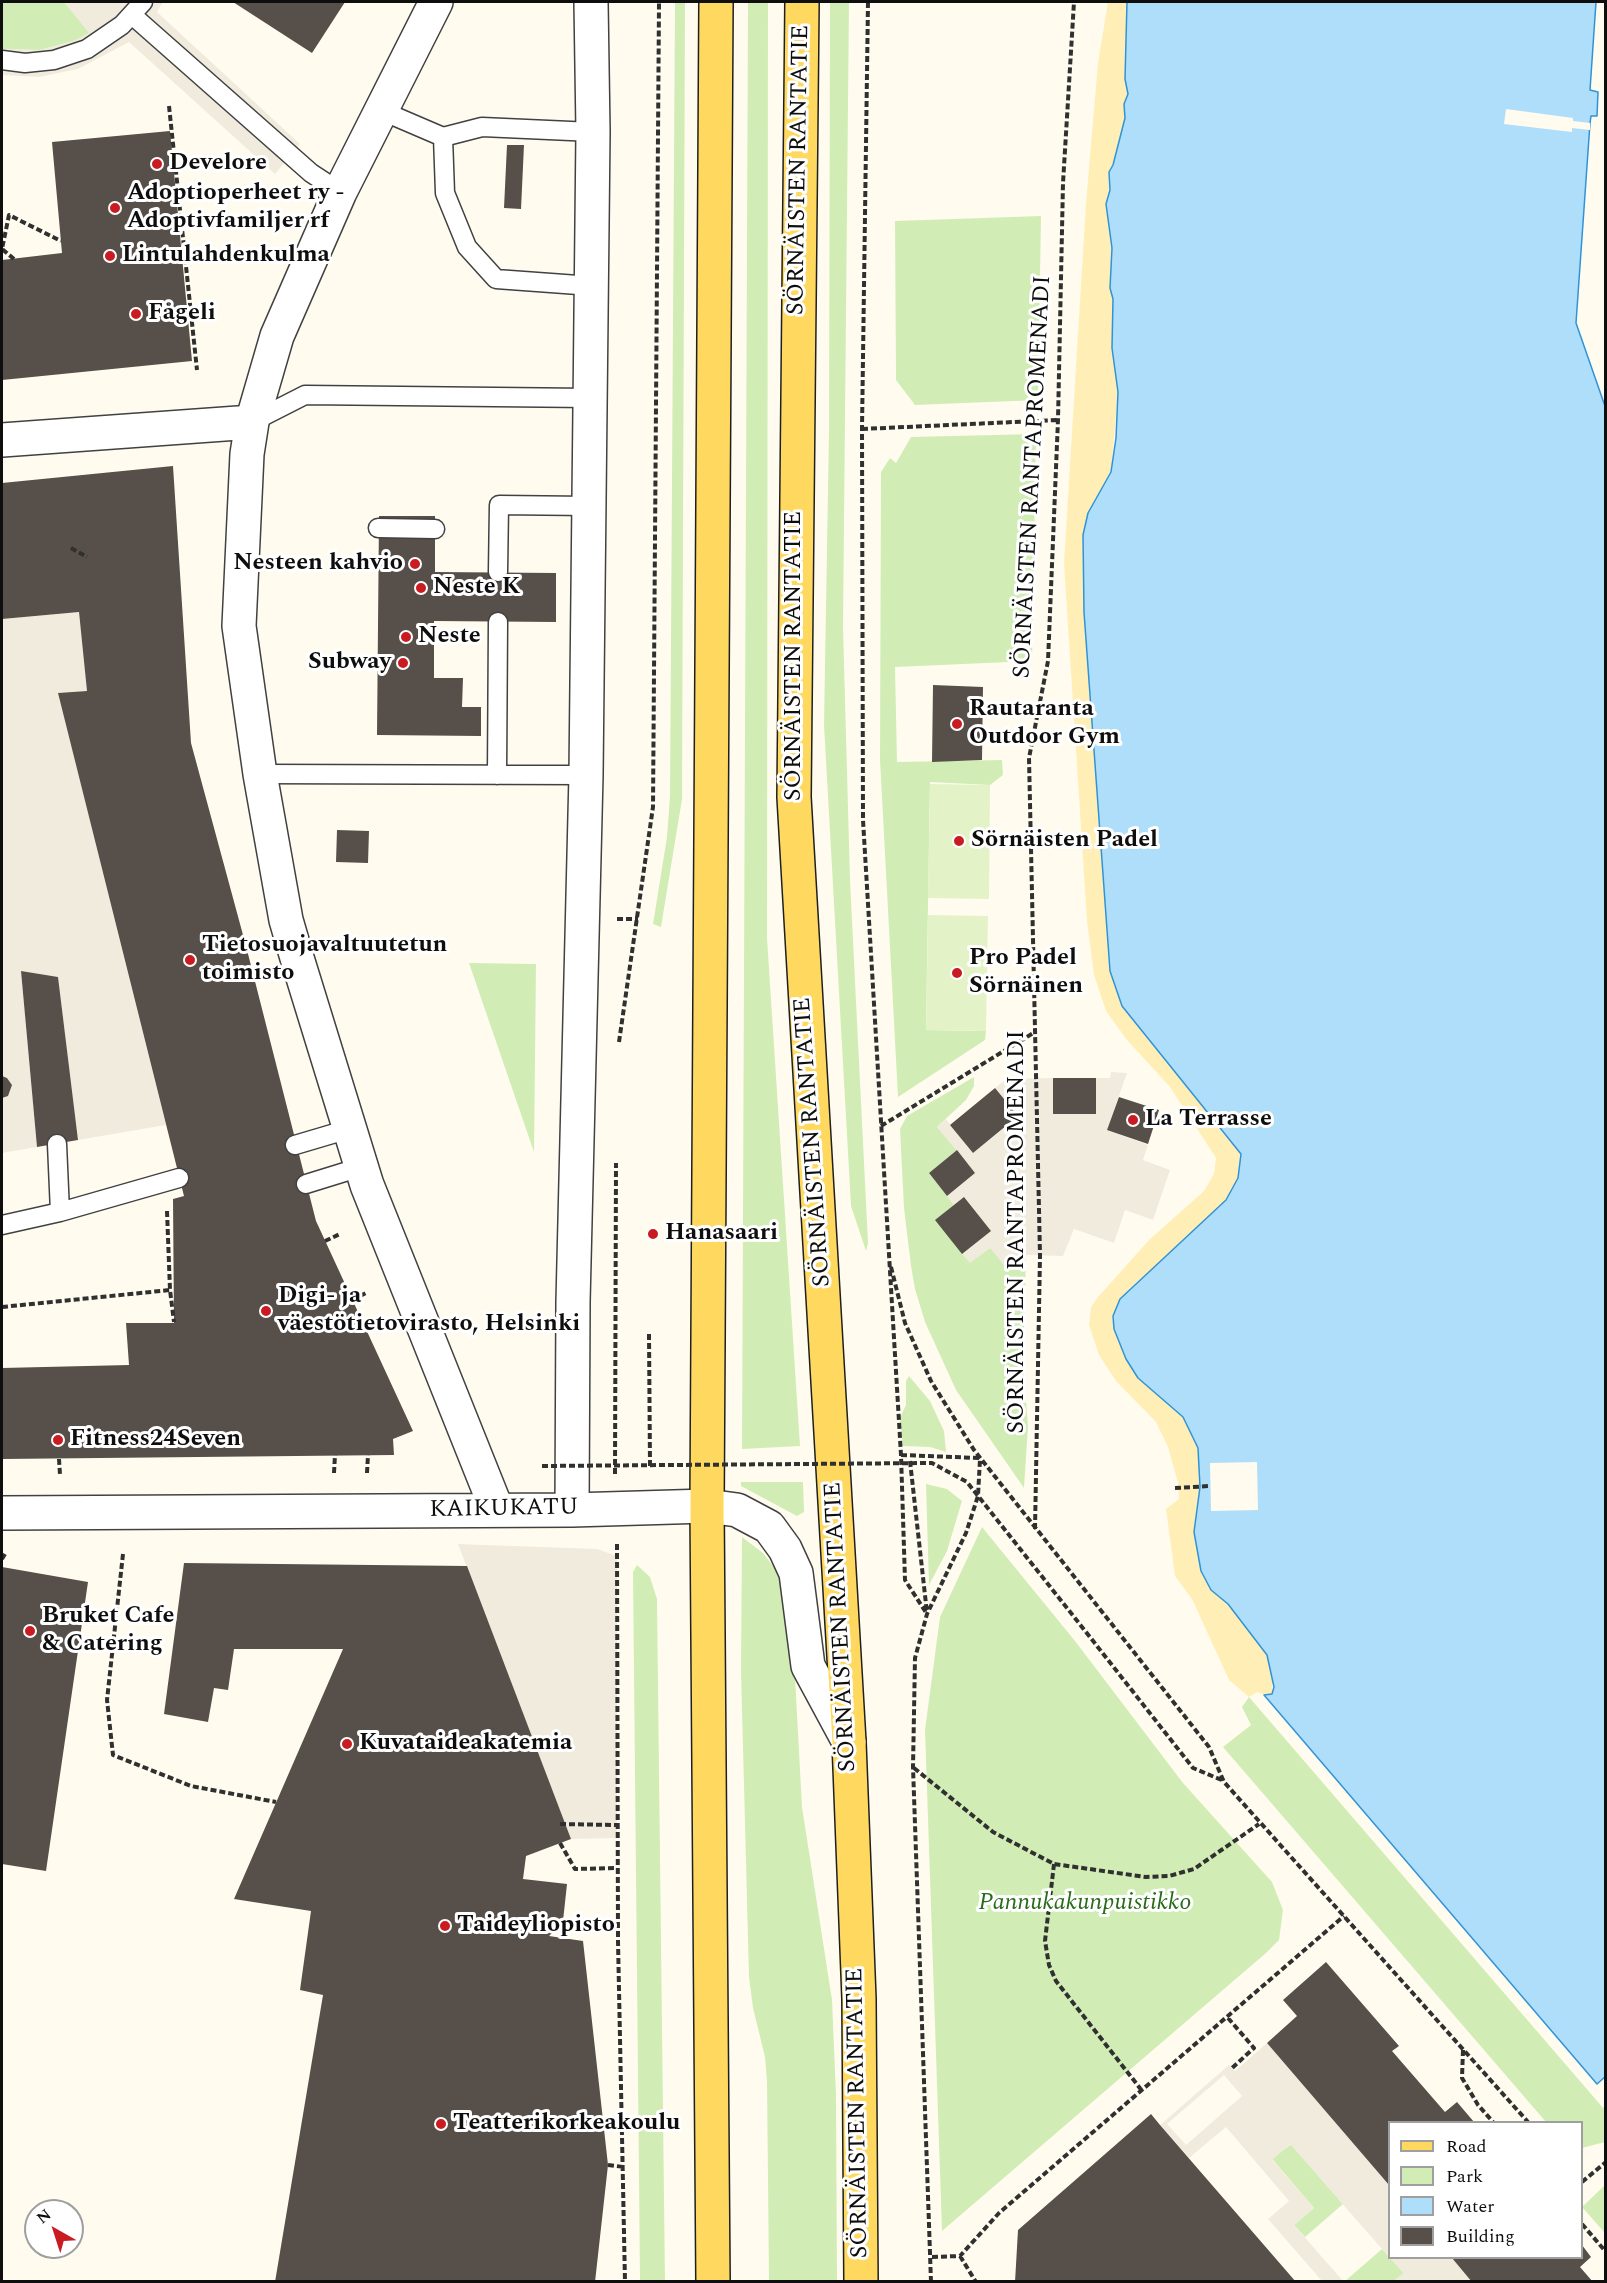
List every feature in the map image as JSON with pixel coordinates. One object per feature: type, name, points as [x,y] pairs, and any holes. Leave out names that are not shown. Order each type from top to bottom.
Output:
[{"type":"main road","points":[[713,2282],[707,1506],[716,2]]},
{"type":"main road","name":"SÖRNÄISTEN RANTATIE","points":[[802,2],[794,797],[849,1742],[859,1999],[861,2282]]},
{"type":"street","points":[[436,2],[340,192],[277,336],[252,422],[247,454],[239,626],[260,774],[286,920],[361,1167],[497,1510]]},
{"type":"street","points":[[572,1510],[573,1291],[586,775],[593,132],[591,2]]},
{"type":"street","points":[[2,440],[252,422]]},
{"type":"street","name":"KAIKUKATU","points":[[2,1513],[572,1510],[707,1506],[737,1510],[753,1516],[769,1527],[785,1549],[796,1573],[808,1666],[849,1742]]},
{"type":"lane","points":[[2,60],[24,63],[54,60],[87,49],[111,34],[138,8],[312,173],[340,192]]},
{"type":"lane","points":[[380,110],[443,137],[483,127],[593,132]]},
{"type":"lane","points":[[443,137],[445,193],[467,247],[496,279],[592,286]]},
{"type":"lane","points":[[252,422],[305,395],[590,398]]},
{"type":"lane","points":[[498,572],[499,505],[589,506]]},
{"type":"lane","points":[[378,528],[435,529]]},
{"type":"lane","points":[[497,775],[498,622]]},
{"type":"lane","points":[[260,774],[586,775]]},
{"type":"lane","points":[[295,1145],[349,1129]]},
{"type":"lane","points":[[57,1144],[60,1212]]},
{"type":"lane","points":[[306,1184],[361,1167]]},
{"type":"lane","points":[[2,1225],[60,1212],[179,1178]]},
{"type":"path","points":[[618,1048],[653,807],[659,2]]},
{"type":"path","points":[[867,2],[862,429],[863,820],[900,1455],[904,1580],[927,1614]]},
{"type":"path","name":"SÖRNÄISTEN RANTAPROMENADI","points":[[1035,1529],[1040,1255],[1029,758],[1048,661],[1058,420],[1063,183],[1074,2]]},
{"type":"path","points":[[169,106],[197,370]]},
{"type":"path","points":[[14,259],[2,249],[9,215],[61,241]]},
{"type":"path","points":[[164,252],[169,250]]},
{"type":"path","points":[[862,429],[1058,420]]},
{"type":"path","points":[[71,548],[87,557]]},
{"type":"path","points":[[881,1126],[1035,1031]]},
{"type":"path","points":[[616,1155],[617,1825],[625,2282]]},
{"type":"path","points":[[168,1218],[173,1322]]},
{"type":"path","points":[[325,1241],[340,1234]]},
{"type":"path","points":[[889,1258],[905,1323],[931,1381],[980,1458],[1209,1747],[1224,1782],[1259,1824],[1527,2121]]},
{"type":"path","points":[[2,1307],[170,1290]]},
{"type":"path","points":[[352,1300],[366,1293]]},
{"type":"path","points":[[649,1334],[650,1466]]},
{"type":"path","points":[[334,1473],[335,1455]]},
{"type":"path","points":[[367,1473],[368,1455]]},
{"type":"path","points":[[900,1455],[980,1458]]},
{"type":"path","points":[[931,2282],[932,2257],[913,1767],[915,1658],[927,1614],[966,1533],[978,1496],[980,1458]]},
{"type":"path","points":[[59,1459],[60,1475]]},
{"type":"path","points":[[542,1466],[910,1461],[932,1463],[967,1482],[1193,1768],[1224,1782]]},
{"type":"path","points":[[910,1461],[927,1614]]},
{"type":"path","points":[[1175,1488],[1210,1486]]},
{"type":"path","points":[[2,1559],[5,1554]]},
{"type":"path","points":[[123,1554],[107,1701],[113,1755],[191,1786],[276,1802]]},
{"type":"path","points":[[913,1767],[993,1832],[1054,1864],[1146,1877],[1169,1876],[1194,1869],[1259,1824]]},
{"type":"path","points":[[560,1824],[617,1825]]},
{"type":"path","points":[[560,1843],[575,1869],[618,1868]]},
{"type":"path","points":[[1054,1864],[1045,1941],[1049,1965],[1056,1981],[1143,2092]]},
{"type":"path","points":[[932,2257],[960,2256],[999,2213],[1143,2092],[1344,1916]]},
{"type":"path","points":[[1228,2018],[1254,2048],[1232,2068]]},
{"type":"path","points":[[1463,2050],[1462,2078],[1478,2105],[1492,2121]]},
{"type":"path","points":[[1583,2180],[1605,2162]]},
{"type":"path","points":[[608,2165],[624,2167]]},
{"type":"path","points":[[1583,2226],[1605,2252]]},
{"type":"path","points":[[960,2256],[976,2282]]},
{"type":"green space","points":[[2,2],[64,2],[90,33],[74,41],[40,50],[2,49]]},
{"type":"green space","points":[[675,2],[685,2],[682,799],[661,927],[653,924],[667,837],[670,796]]},
{"type":"green space","points":[[748,2],[768,2],[767,938],[800,1446],[742,1449]]},
{"type":"green space","points":[[830,2],[849,2],[843,627],[850,880],[868,1243],[866,1251],[851,1206],[824,725],[829,431]]},
{"type":"green space","points":[[1041,216],[1038,400],[915,405],[896,380],[895,221]]},
{"type":"green space","points":[[1036,434],[1032,661],[895,667],[897,762],[1002,760],[1003,775],[990,785],[930,782],[926,1030],[986,1031],[985,1040],[898,1097],[880,760],[881,472],[890,458],[896,463],[911,437]]},
{"type":"green space","name":"Sörnäisten Padel","points":[[930,784],[990,785],[989,899],[928,898]]},
{"type":"green space","name":"Pro Padel Sörnäinen","points":[[928,915],[988,916],[986,1031],[926,1030]]},
{"type":"green space","points":[[469,963],[536,964],[534,1152]]},
{"type":"green space","points":[[974,1077],[974,1086],[966,1100],[937,1127],[957,1150],[929,1173],[954,1205],[936,1220],[970,1262],[990,1248],[1026,1255],[1023,1364],[1028,1426],[1024,1488],[956,1390],[925,1322],[911,1266],[904,1208],[900,1129],[907,1116]]},
{"type":"green space","points":[[909,1376],[930,1401],[944,1431],[946,1452],[930,1447],[903,1446],[900,1418],[906,1405],[906,1381]]},
{"type":"green space","points":[[741,1482],[803,1482],[804,1512],[797,1516],[741,1486]]},
{"type":"green space","points":[[926,1484],[947,1489],[962,1501],[947,1551],[929,1585]]},
{"type":"green space","name":"Pannukakunpuistikko","points":[[982,1527],[1075,1641],[1183,1783],[1272,1882],[1283,1910],[1279,1940],[1266,1953],[942,2231],[925,1730],[940,1617]]},
{"type":"green space","points":[[742,1537],[763,1553],[780,1575],[792,1621],[802,1807],[832,2000],[836,2095],[837,2281],[769,2281],[767,2081],[765,2057],[753,2008],[749,1977],[741,1671]]},
{"type":"green space","points":[[637,1565],[650,1577],[657,1599],[665,2282],[640,2281],[633,1572]]},
{"type":"green space","points":[[1249,1697],[1603,2108],[1605,2106],[1605,2142],[1583,2148],[1583,2121],[1545,2121],[1223,1747],[1251,1725],[1242,1707]]},
{"type":"green space","points":[[1291,2144],[1343,2204],[1305,2237],[1294,2225],[1314,2208],[1272,2159]]},
{"type":"green space","points":[[1605,2185],[1605,2233],[1583,2208]]},
{"type":"green space","points":[[1382,2249],[1388,2259],[1391,2259],[1404,2273],[1394,2281],[1344,2282]]},
{"type":"sand","points":[[1108,2],[1127,2],[1129,12],[1125,79],[1128,94],[1124,104],[1125,118],[1113,165],[1109,172],[1110,190],[1106,204],[1112,248],[1110,288],[1113,299],[1112,348],[1118,392],[1111,472],[1088,513],[1083,535],[1084,612],[1110,971],[1214,1123],[1241,1154],[1238,1178],[1227,1200],[1120,1299],[1113,1316],[1126,1360],[1138,1378],[1183,1417],[1198,1448],[1200,1487],[1194,1532],[1201,1571],[1211,1590],[1228,1604],[1267,1655],[1272,1674],[1272,1694],[1264,1695],[1257,1692],[1249,1697],[1229,1680],[1192,1599],[1175,1576],[1166,1509],[1179,1499],[1178,1483],[1168,1447],[1156,1422],[1116,1381],[1099,1355],[1089,1325],[1091,1307],[1098,1297],[1149,1240],[1204,1191],[1214,1174],[1216,1158],[1170,1087],[1127,1040],[1106,1011],[1094,975],[1087,921],[1064,563],[1086,203],[1098,63]]},
{"type":"shaded area","points":[[64,2],[163,2],[157,12],[300,144],[275,174],[129,42],[78,69],[39,77],[2,75],[2,49],[40,50],[74,41],[89,33]]},
{"type":"shaded area","points":[[79,612],[87,691],[58,693],[166,1125],[78,1140],[58,977],[21,971],[37,1147],[2,1153],[2,1098],[8,1096],[12,1085],[7,1078],[2,1076],[2,619]]},
{"type":"shaded area","points":[[1111,1072],[1127,1073],[1107,1130],[1148,1145],[1143,1160],[1170,1170],[1153,1220],[1125,1210],[1114,1243],[1074,1229],[1063,1256],[1026,1255],[1008,1270],[990,1248],[970,1263],[962,1254],[990,1231],[964,1198],[954,1205],[947,1196],[975,1173],[937,1127],[946,1119],[973,1153],[1018,1117],[995,1088],[1006,1079],[1053,1078],[1053,1114],[1095,1114],[1096,1078],[1110,1078]]},
{"type":"shaded area","points":[[458,1544],[597,1549],[617,1556],[617,1838],[571,1839]]},
{"type":"shaded area","points":[[1267,2043],[1388,2184],[1388,2256],[1290,2144],[1272,2160],[1314,2208],[1294,2225],[1343,2281],[1322,2281],[1268,2219],[1289,2201],[1226,2127],[1189,2158],[1160,2125],[1229,2065],[1235,2071]],"holes":[[[1224,2075],[1242,2096],[1186,2145],[1167,2124]]]},
{"type":"shaded area","points":[[1391,2259],[1453,2259],[1472,2281],[1394,2281],[1404,2273]]},
{"type":"water","points":[[1127,2],[1596,2],[1590,90],[1598,92],[1597,116],[1591,116],[1590,123],[1576,323],[1606,409],[1606,2076],[1597,2084],[1264,1695],[1272,1694],[1274,1687],[1267,1655],[1228,1604],[1211,1590],[1201,1571],[1194,1532],[1200,1487],[1198,1448],[1183,1417],[1138,1378],[1126,1359],[1114,1329],[1113,1316],[1120,1299],[1226,1200],[1238,1178],[1241,1154],[1122,1006],[1110,971],[1084,612],[1083,535],[1088,513],[1111,472],[1116,438],[1118,392],[1112,348],[1113,299],[1110,288],[1112,248],[1106,204],[1110,190],[1109,172],[1113,165],[1125,118],[1124,104],[1128,94],[1125,79]]},
{"type":"pier","points":[[1506,109],[1573,118],[1573,121],[1590,123],[1590,130],[1572,128],[1572,132],[1504,124]]},
{"type":"pier","points":[[1257,1462],[1258,1510],[1211,1511],[1210,1463]]},
{"type":"building","points":[[233,2],[345,2],[312,53]]},
{"type":"building","name":"Lintulahdenkulma","points":[[170,131],[192,361],[2,380],[2,260],[62,253],[52,142]]},
{"type":"building","points":[[507,145],[524,145],[521,209],[504,208]]},
{"type":"building","points":[[173,466],[191,743],[246,946],[316,1221],[413,1431],[393,1439],[394,1455],[2,1459],[2,1368],[129,1365],[126,1323],[174,1323],[173,1199],[184,1196],[58,693],[87,691],[79,612],[2,619],[2,483]]},
{"type":"building","name":"Neste","points":[[379,516],[435,516],[435,572],[556,573],[556,622],[434,621],[434,678],[463,678],[462,707],[481,707],[481,736],[377,735]]},
{"type":"building","name":"Rautaranta Outdoor Gym","points":[[933,685],[983,687],[982,760],[932,762]]},
{"type":"building","points":[[337,830],[369,831],[368,863],[336,862]]},
{"type":"building","points":[[21,971],[58,977],[78,1140],[37,1147]]},
{"type":"building","points":[[2,1076],[7,1078],[12,1085],[8,1096],[2,1098]]},
{"type":"building","points":[[1053,1078],[1096,1078],[1096,1114],[1053,1114]]},
{"type":"building","points":[[995,1088],[1018,1116],[973,1153],[950,1125]]},
{"type":"building","name":"La Terrasse","points":[[1119,1097],[1159,1110],[1148,1144],[1107,1130]]},
{"type":"building","points":[[957,1150],[975,1173],[947,1196],[929,1173]]},
{"type":"building","points":[[964,1197],[991,1231],[962,1254],[935,1220]]},
{"type":"building","name":"Taideyliopisto","points":[[184,1563],[467,1566],[571,1839],[526,1856],[523,1879],[567,1884],[563,1921],[558,1920],[557,1928],[549,1936],[583,1941],[608,2165],[595,2282],[275,2282],[323,1995],[300,1990],[311,1911],[234,1899],[343,1649],[234,1649],[228,1690],[214,1688],[208,1722],[164,1714]]},
{"type":"building","points":[[2,1567],[88,1582],[46,1871],[2,1864]]},
{"type":"building","points":[[1326,1962],[1399,2046],[1392,2051],[1445,2112],[1457,2102],[1473,2121],[1388,2121],[1388,2184],[1267,2043],[1297,2016],[1283,2000]]},
{"type":"building","points":[[1151,2114],[1296,2282],[1015,2282],[1018,2230]]},
{"type":"building","points":[[1583,2246],[1591,2257],[1580,2267],[1593,2282],[1472,2282],[1453,2259],[1583,2259]]},
{"type":"place","name":"Develore","points":[[157,164]]},
{"type":"place","name":"Adoptioperheet ry - Adoptivfamiljer rf","points":[[115,208]]},
{"type":"place","name":"Lintulahdenkulma","points":[[110,256]]},
{"type":"place","name":"Fågeli","points":[[136,314]]},
{"type":"place","name":"Nesteen kahvio","points":[[415,564]]},
{"type":"place","name":"Neste K","points":[[421,588]]},
{"type":"place","name":"Neste","points":[[406,637]]},
{"type":"place","name":"Subway","points":[[403,663]]},
{"type":"place","name":"Rautaranta Outdoor Gym","points":[[957,724]]},
{"type":"place","name":"Sörnäisten Padel","points":[[959,841]]},
{"type":"place","name":"Tietosuojavaltuutetun toimisto","points":[[190,960]]},
{"type":"place","name":"Pro Padel Sörnäinen","points":[[957,973]]},
{"type":"place","name":"La Terrasse","points":[[1133,1120]]},
{"type":"place","name":"Hanasaari","points":[[653,1234]]},
{"type":"place","name":"Digi- ja väestötietovirasto, Helsinki","points":[[266,1311]]},
{"type":"place","name":"Fitness24Seven","points":[[58,1440]]},
{"type":"place","name":"Bruket Cafe & Catering","points":[[30,1631]]},
{"type":"place","name":"Kuvataideakatemia","points":[[347,1744]]},
{"type":"place","name":"Taideyliopisto","points":[[445,1926]]},
{"type":"place","name":"Teatterikorkeakoulu","points":[[441,2124]]}]
